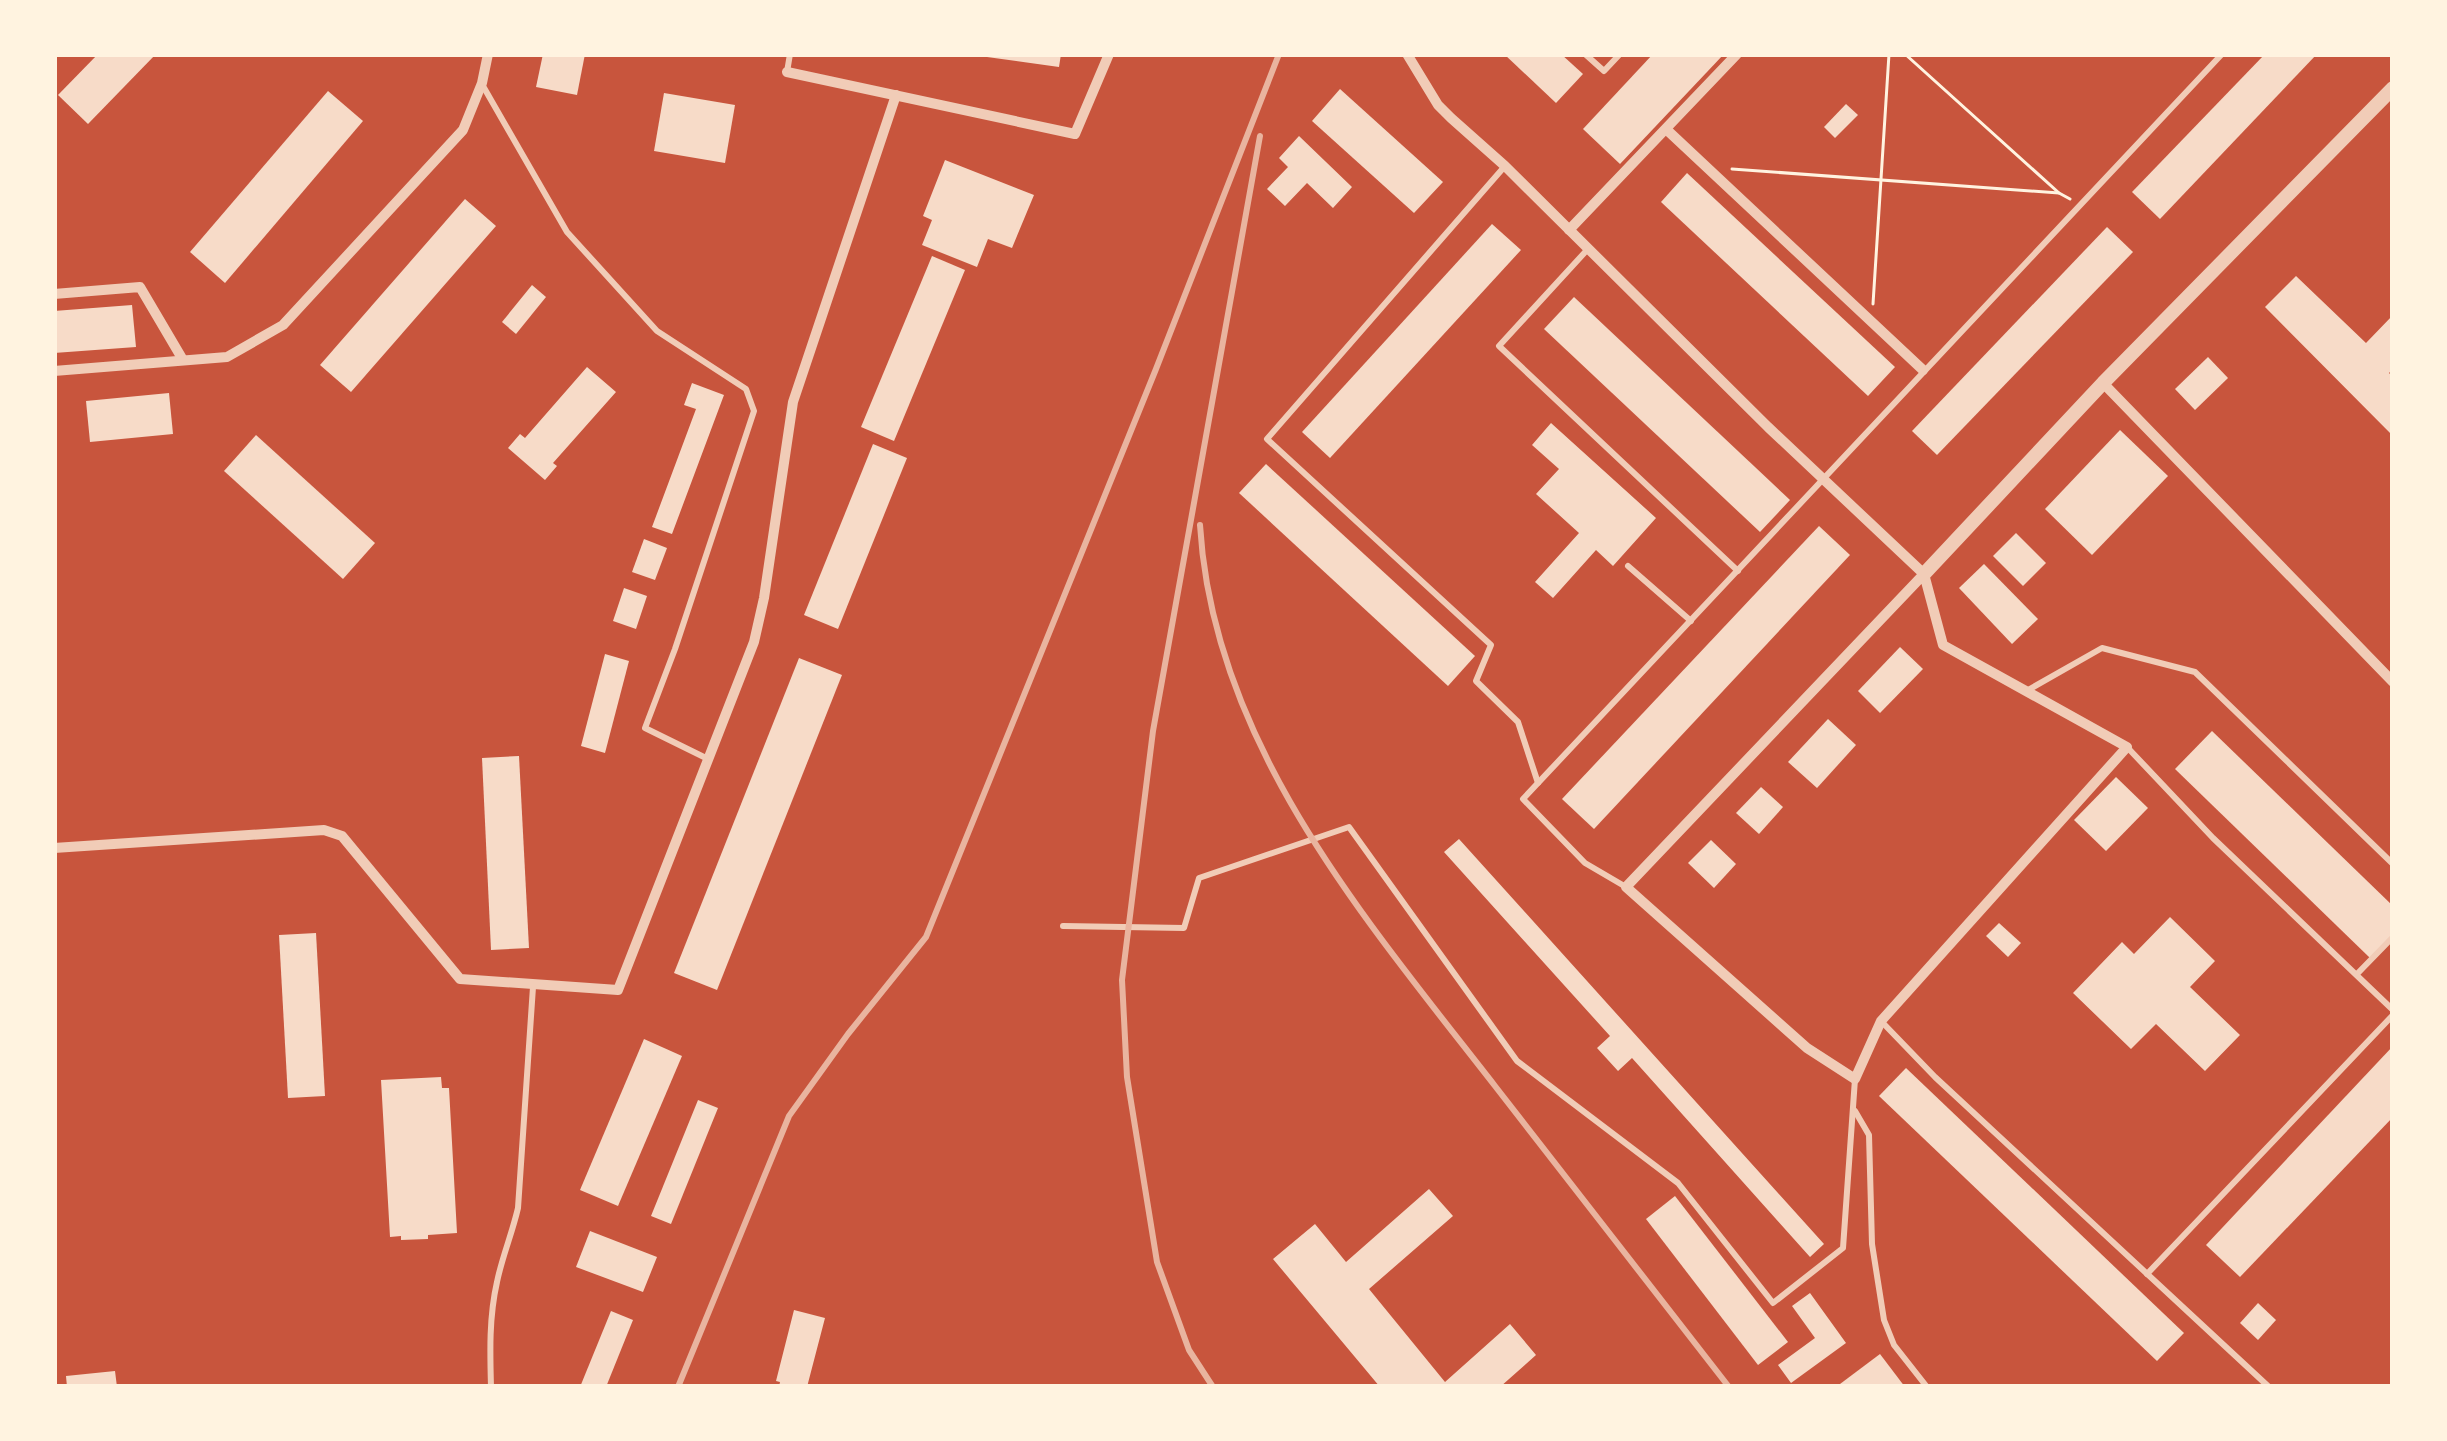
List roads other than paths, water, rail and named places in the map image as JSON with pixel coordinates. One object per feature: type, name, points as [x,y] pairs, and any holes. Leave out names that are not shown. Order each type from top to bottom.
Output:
[{"type":"street","points":[[54,371],[226,357],[284,326],[463,130],[488,54]]},
{"type":"street","points":[[787,72],[1075,134],[1109,54]]},
{"type":"street","points":[[1407,54],[1438,104],[1924,574],[1943,645],[2127,747],[1881,1021],[1855,1079],[1808,1048],[1626,887],[1924,574],[2103,382],[2393,88]]},
{"type":"street","points":[[1570,230],[1737,54]]},
{"type":"street","points":[[54,848],[324,830],[342,836],[460,979],[618,990],[754,642],[794,402],[896,95]]},
{"type":"street","points":[[1667,130],[1923,370]]},
{"type":"street","points":[[54,294],[140,287],[183,360]]},
{"type":"street","points":[[2103,382],[2393,682]]},
{"type":"lane","points":[[787,72],[790,54]]},
{"type":"lane","points":[[1586,54],[1604,71],[1620,54]]},
{"type":"lane","points":[[1626,887],[1585,863],[1523,799],[2222,54]]},
{"type":"lane","points":[[482,82],[567,232],[658,331],[746,389],[754,411],[645,728],[708,759]]},
{"type":"lane","points":[[1505,166],[1267,439],[1491,645],[1476,681],[1518,722],[1538,783]]},
{"type":"lane","points":[[1589,248],[1499,346],[1738,571]]},
{"type":"lane","points":[[1628,566],[1691,621]]},
{"type":"lane","points":[[2028,689],[2102,648],[2195,672],[2393,864]]},
{"type":"lane","points":[[2127,747],[2213,838],[2393,1012],[2147,1274]]},
{"type":"lane","points":[[1063,926],[1184,928],[1199,878],[1349,826],[1517,1060],[1678,1183],[1773,1303],[1843,1248],[1855,1079]]},
{"type":"lane","points":[[2357,974],[2393,937]]},
{"type":"lane","points":[[491,1387],[490,1326],[497,1280],[518,1208],[533,985]]},
{"type":"lane","points":[[1881,1021],[1935,1077],[2269,1387]]},
{"type":"lane","points":[[1853,1108],[1869,1135],[1872,1244],[1884,1320],[1894,1345],[1927,1387]]},
{"type":"railway","points":[[678,1387],[789,1116],[926,937],[1279,54]]},
{"type":"railway","points":[[1213,1387],[1189,1350],[1157,1262],[1127,1077],[1122,980],[1153,731],[1260,136]]},
{"type":"railway","points":[[1200,525],[1211,605],[1233,682],[1265,755],[1304,825],[1396,959],[1729,1387]]}]
